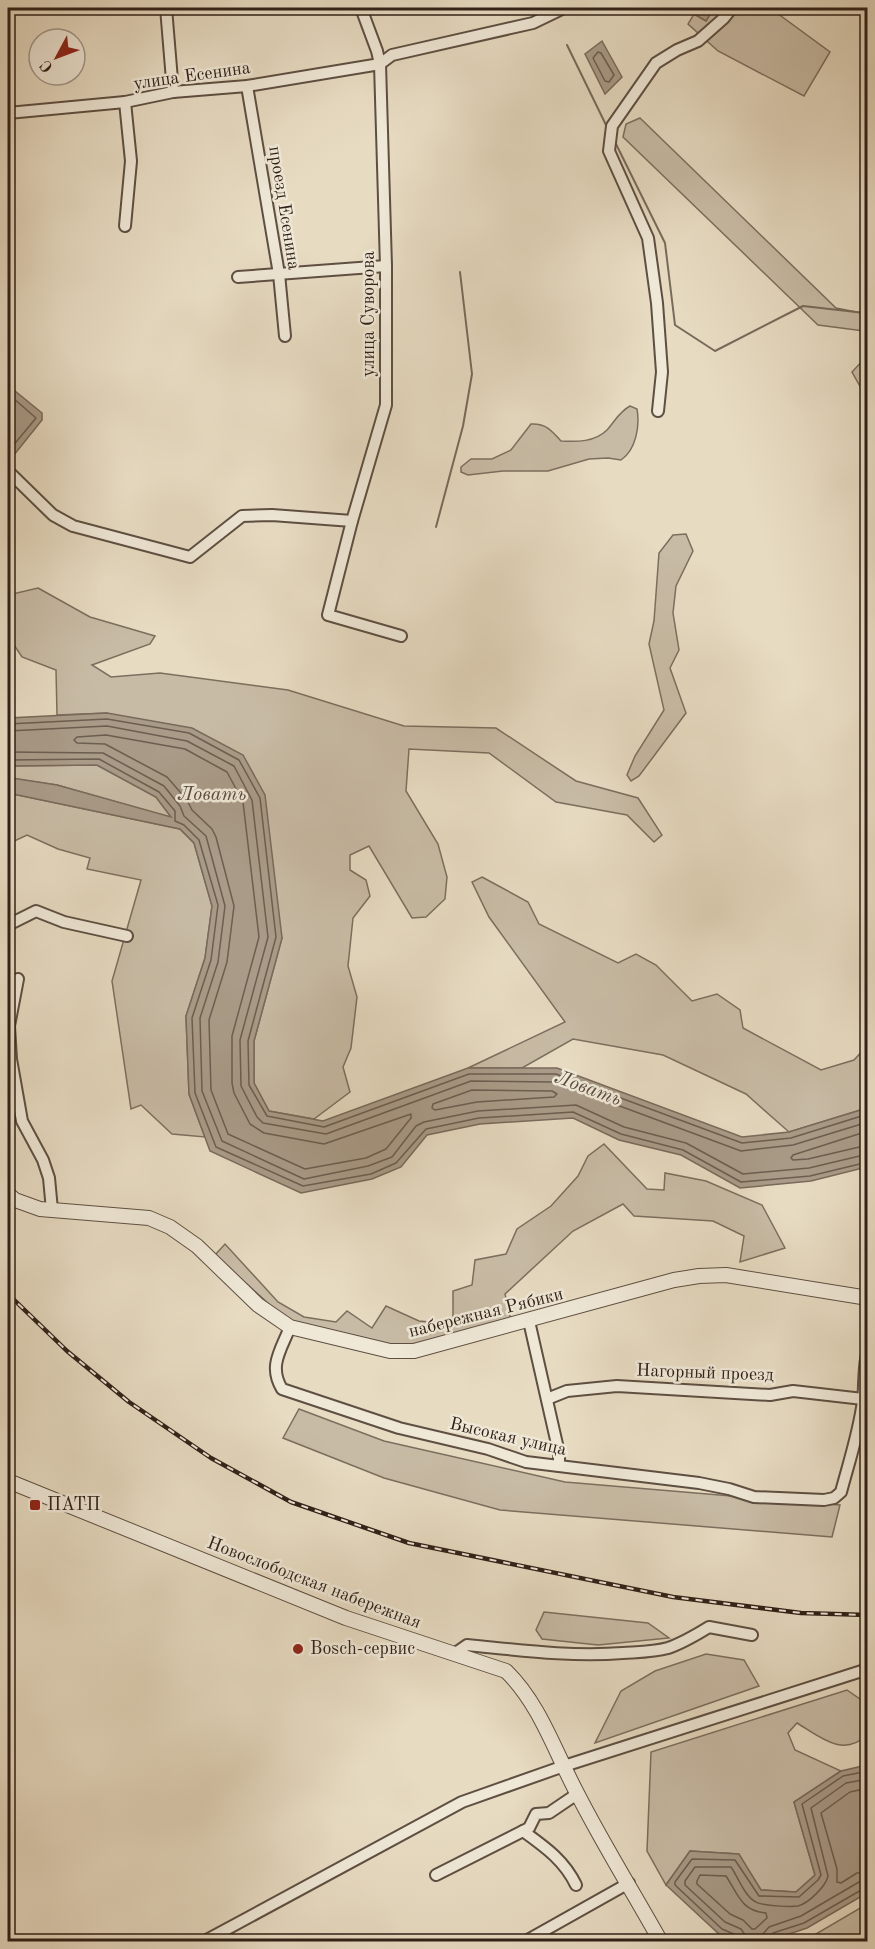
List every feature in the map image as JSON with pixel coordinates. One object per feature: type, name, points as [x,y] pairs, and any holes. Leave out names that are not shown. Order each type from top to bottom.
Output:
[{"type":"street","points":[[166,8],[173,92]]},
{"type":"street","name":"улица Суворова","points":[[361,8],[380,64],[386,266],[386,405],[352,521],[328,615],[401,636]]},
{"type":"street","name":"улица Есенина","points":[[8,112],[125,102],[173,92],[247,86],[380,64],[392,54],[533,23],[564,8]]},
{"type":"street","points":[[658,411],[662,372],[657,303],[648,237],[609,151],[612,126],[656,63],[698,41],[732,8]]},
{"type":"street","name":"проезд Есенина","points":[[247,86],[279,274],[285,336]]},
{"type":"street","points":[[125,102],[131,161],[125,226]]},
{"type":"street","points":[[238,277],[386,266]]},
{"type":"street","points":[[8,471],[53,515],[73,526],[190,556],[242,516],[272,515],[352,521]]},
{"type":"street","points":[[8,926],[36,911],[64,922],[127,936]]},
{"type":"street","points":[[18,979],[9,1026],[11,1059],[22,1121],[43,1160],[49,1178],[52,1210]]},
{"type":"street","name":"набережная Рябики","points":[[8,1194],[15,1200],[40,1209],[149,1218],[170,1227],[197,1246],[258,1305],[290,1327],[390,1351],[414,1352],[674,1280],[713,1274],[740,1276],[867,1298]]},
{"type":"street","points":[[529,1321],[559,1453],[559,1467]]},
{"type":"street","name":"Высокая улица","points":[[290,1327],[275,1364],[275,1377],[282,1389],[399,1428],[488,1449],[526,1462],[699,1484],[729,1489],[754,1497],[824,1500],[834,1498],[841,1492],[858,1432],[863,1399]]},
{"type":"street","points":[[863,1399],[863,1365],[867,1350]]},
{"type":"street","name":"Нагорный проезд","points":[[547,1399],[567,1391],[617,1386],[770,1395],[794,1391],[863,1399]]},
{"type":"street","name":"Новослободская набережная","points":[[8,1481],[346,1618],[506,1671],[519,1683],[532,1703],[577,1794],[661,1941]]},
{"type":"street","points":[[454,1654],[467,1645],[548,1654],[644,1652],[668,1648],[709,1627],[752,1635]]},
{"type":"street","points":[[203,1941],[462,1802],[564,1766],[867,1669]]},
{"type":"street","points":[[436,1875],[530,1828],[536,1814],[549,1813],[577,1794]]},
{"type":"street","points":[[523,1831],[557,1856],[571,1874],[576,1885]]},
{"type":"street","points":[[524,1941],[629,1883]]},
{"type":"shaded area","points":[[714,8],[770,8],[830,52],[804,96],[718,51],[688,24],[694,14],[706,21]]},
{"type":"shaded area","points":[[640,118],[836,308],[867,314],[867,328],[864,331],[818,325],[623,137],[626,124]]},
{"type":"shaded area","points":[[867,357],[867,396],[852,372]]},
{"type":"shaded area","points":[[630,406],[637,409],[636,437],[630,450],[621,460],[589,459],[548,471],[503,471],[468,475],[461,472],[461,467],[471,459],[492,459],[511,450],[531,424],[545,426],[561,441],[586,440],[602,434]]},
{"type":"shaded area","points":[[686,534],[693,551],[676,586],[673,613],[679,650],[670,668],[686,713],[639,776],[631,781],[627,775],[635,756],[664,710],[649,644],[654,621],[659,553],[673,535]]},
{"type":"shaded area","points":[[38,588],[90,617],[155,636],[150,644],[92,665],[111,677],[160,673],[288,690],[404,726],[496,728],[576,781],[638,798],[662,835],[654,842],[627,815],[556,802],[489,753],[409,749],[406,791],[438,844],[447,877],[445,899],[426,917],[412,918],[369,846],[350,855],[350,870],[366,880],[370,896],[353,918],[348,966],[357,997],[351,1048],[343,1067],[350,1092],[314,1119],[269,1111],[254,1083],[254,1041],[282,938],[107,713],[57,715],[56,670],[22,657],[8,636],[8,595]]},
{"type":"shaded area","points":[[97,765],[156,797],[172,818],[57,785],[8,778],[8,766]]},
{"type":"shaded area","points":[[8,793],[180,829],[194,843],[212,906],[205,958],[186,1016],[189,1094],[205,1137],[172,1134],[141,1105],[131,1109],[112,981],[141,880],[87,869],[90,858],[58,849],[27,835],[10,843],[8,848]]},
{"type":"shaded area","points":[[482,877],[528,902],[539,924],[618,963],[636,954],[656,965],[692,1001],[717,994],[740,1010],[743,1028],[821,1070],[854,1060],[867,1046],[867,1108],[789,1132],[746,1094],[663,1055],[573,1039],[522,1068],[468,1068],[565,1022],[489,917],[472,882]]},
{"type":"shaded area","points":[[604,1144],[647,1189],[664,1190],[665,1173],[706,1181],[762,1205],[785,1248],[740,1262],[744,1236],[713,1221],[634,1216],[623,1204],[573,1231],[505,1294],[511,1321],[416,1347],[397,1347],[294,1323],[280,1314],[215,1255],[225,1244],[278,1302],[304,1317],[336,1322],[347,1311],[372,1328],[386,1306],[419,1321],[453,1324],[453,1291],[472,1285],[475,1260],[506,1254],[517,1229],[551,1206],[578,1176],[588,1156]]},
{"type":"shaded area","points":[[299,1409],[384,1441],[565,1482],[840,1505],[832,1537],[500,1510],[384,1478],[283,1438]]},
{"type":"shaded area","points":[[544,1612],[648,1623],[669,1638],[598,1645],[542,1639],[536,1630]]},
{"type":"shaded area","points":[[706,1654],[744,1660],[759,1686],[595,1743],[621,1691],[655,1671]]},
{"type":"shaded area","points":[[847,1690],[867,1704],[867,1735],[858,1742],[849,1745],[832,1743],[797,1723],[788,1733],[795,1750],[841,1771],[794,1802],[815,1875],[796,1892],[761,1890],[738,1854],[690,1851],[666,1885],[647,1851],[651,1752]]},
{"type":"shaded area","points":[[867,1904],[867,1941],[804,1941]]},
{"type":"water","points":[[698,8],[714,8],[706,21],[694,14]]},
{"type":"water","points":[[602,41],[622,77],[605,94],[585,54]]},
{"type":"water","points":[[8,391],[15,391],[42,413],[42,420],[14,455],[8,454]]},
{"type":"water","name":"Ловать","points":[[107,713],[192,728],[243,755],[265,795],[282,938],[254,1041],[254,1083],[269,1111],[323,1121],[468,1068],[557,1068],[742,1137],[789,1132],[867,1108],[867,1167],[811,1181],[740,1188],[681,1155],[619,1140],[573,1118],[480,1124],[427,1135],[401,1167],[372,1179],[301,1193],[210,1151],[189,1094],[186,1016],[205,958],[212,906],[194,843],[180,829],[8,793],[8,778],[12,778],[57,785],[171,817],[156,797],[97,765],[8,766],[8,718]]},
{"type":"water","points":[[867,1765],[867,1893],[807,1928],[768,1941],[740,1942],[719,1934],[666,1885],[690,1851],[739,1854],[761,1890],[796,1892],[815,1875],[794,1802],[841,1771]]},
{"type":"waterway","points":[[567,45],[607,127]]},
{"type":"waterway","points":[[615,142],[665,243],[675,325],[715,351],[803,306],[865,313]]},
{"type":"waterway","points":[[436,527],[463,426],[472,374],[460,272]]},
{"type":"railway","points":[[8,1294],[67,1351],[129,1402],[211,1458],[291,1502],[409,1543],[673,1597],[801,1613],[868,1615]]},
{"type":"place","name":"ПАТП","points":[[35,1505]]},
{"type":"place","name":"Bosch-сервис","points":[[298,1649]]}]
